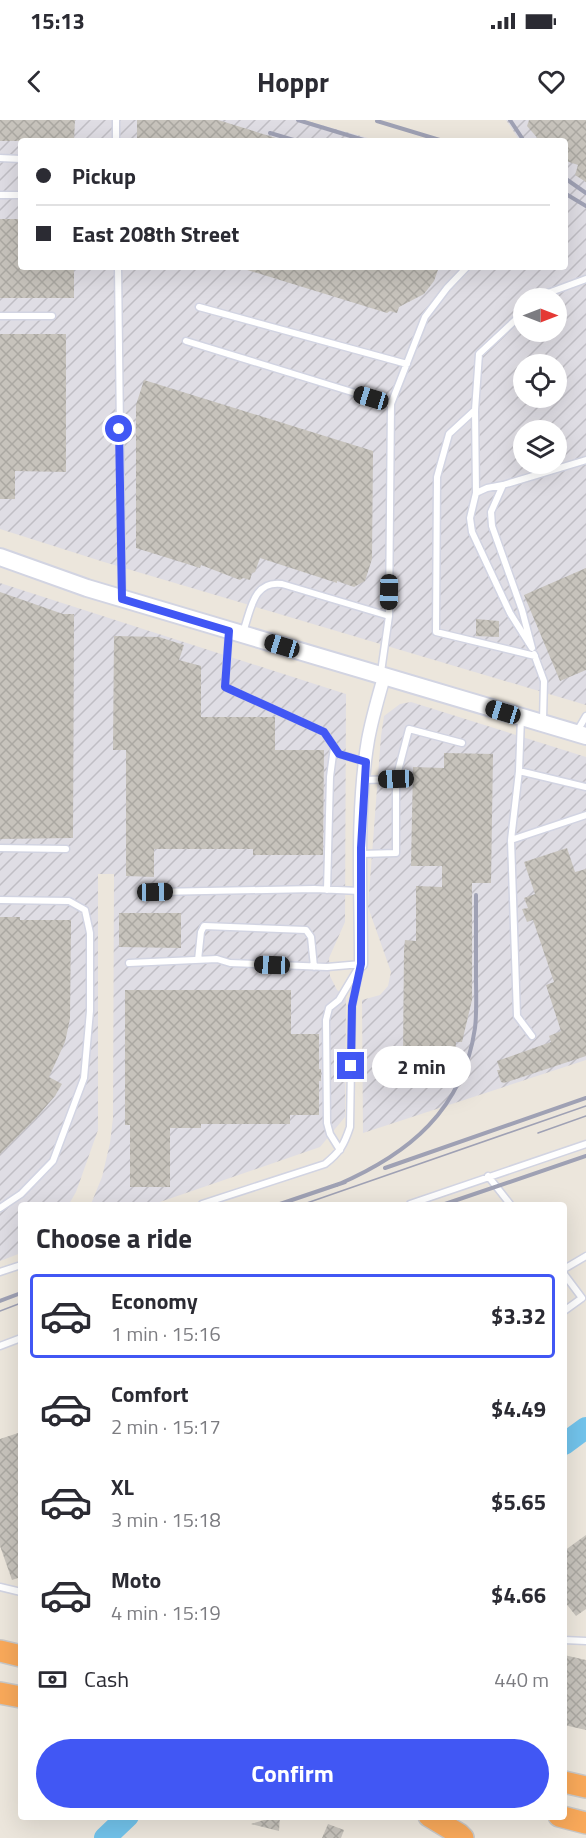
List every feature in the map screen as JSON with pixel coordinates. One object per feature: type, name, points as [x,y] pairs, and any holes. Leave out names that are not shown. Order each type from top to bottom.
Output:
[{"type":"highway","points":[[0,1651],[18,1655]]},
{"type":"highway","points":[[0,1693],[18,1696]]},
{"type":"highway","points":[[567,1783],[586,1787]]},
{"type":"highway","points":[[567,1818],[586,1822]]},
{"type":"highway","points":[[436,1820],[463,1838]]},
{"type":"main road","points":[[0,557],[122,599],[581,735]]},
{"type":"street","points":[[361,964],[364,780],[368,740],[383,676]]},
{"type":"lane","points":[[116,120],[116,138]]},
{"type":"lane","points":[[0,159],[18,159]]},
{"type":"lane","points":[[0,195],[18,195]]},
{"type":"lane","points":[[118,270],[122,599]]},
{"type":"lane","points":[[383,676],[389,616],[391,404],[425,318],[447,288],[465,270]]},
{"type":"lane","points":[[562,288],[586,279]]},
{"type":"lane","points":[[199,307],[407,364]]},
{"type":"lane","points":[[0,316],[52,316]]},
{"type":"lane","points":[[513,322],[479,354],[475,410],[476,493],[470,518],[472,532],[510,613],[532,648]]},
{"type":"lane","points":[[186,341],[391,404]]},
{"type":"lane","points":[[475,410],[449,434],[437,477],[436,632],[534,656]]},
{"type":"lane","points":[[476,493],[586,460]]},
{"type":"lane","points":[[503,485],[491,512],[492,526],[544,681],[543,724]]},
{"type":"lane","points":[[366,762],[339,754],[324,732],[225,687],[235,633],[259,590],[269,584],[282,584],[389,616]]},
{"type":"lane","points":[[581,735],[586,716]]},
{"type":"lane","points":[[521,717],[519,771],[511,840],[517,1016],[532,1036]]},
{"type":"lane","points":[[361,854],[396,853],[396,779],[409,729],[462,743]]},
{"type":"lane","points":[[327,890],[330,777],[334,747]]},
{"type":"lane","points":[[519,771],[586,787]]},
{"type":"lane","points":[[364,780],[396,779]]},
{"type":"lane","points":[[511,840],[586,815]]},
{"type":"lane","points":[[0,848],[66,849]]},
{"type":"lane","points":[[155,892],[361,891]]},
{"type":"lane","points":[[0,900],[69,901],[85,910],[90,933],[90,1011],[84,1078],[53,1161],[21,1194],[0,1208]]},
{"type":"lane","points":[[198,960],[201,932],[204,926],[306,930],[310,937],[314,967]]},
{"type":"lane","points":[[129,963],[217,959],[230,963],[314,967],[361,964]]},
{"type":"lane","points":[[208,1202],[325,1164],[340,1150],[350,1127],[352,1006],[361,964]]},
{"type":"lane","points":[[340,1150],[330,1134],[327,1123],[326,1020],[329,1008],[339,1000],[361,964]]},
{"type":"lane","points":[[416,1202],[586,1144]]},
{"type":"lane","points":[[488,1176],[508,1202]]},
{"type":"lane","points":[[567,1267],[586,1256]]},
{"type":"lane","points":[[0,1272],[18,1266]]},
{"type":"lane","points":[[567,1278],[582,1298],[567,1309]]},
{"type":"lane","points":[[0,1346],[18,1339]]},
{"type":"lane","points":[[0,1587],[18,1591]]},
{"type":"lane","points":[[567,1640],[586,1641]]},
{"type":"shaded area","points":[[0,120],[303,120],[368,138],[18,138],[18,270],[568,270],[568,138],[518,138],[506,120],[586,120],[586,705],[0,529]]},
{"type":"shaded area","points":[[0,583],[346,694],[345,922],[329,958],[330,976],[337,990],[346,996],[345,1117],[320,1147],[160,1202],[92,1202],[102,1177],[113,1118],[114,874],[98,874],[98,1130],[76,1192],[70,1202],[18,1202],[18,1254],[0,1261]]},
{"type":"shaded area","points":[[411,702],[586,757],[586,1060],[363,1133],[362,1000],[380,995],[388,986],[391,972],[368,907],[381,736],[384,716],[400,704]]},
{"type":"building","points":[[0,120],[75,120],[74,138],[18,138],[18,141],[0,141]]},
{"type":"building","points":[[137,120],[218,120],[276,138],[137,138]]},
{"type":"building","points":[[529,120],[586,120],[586,182],[575,175],[578,165],[568,162],[568,138],[537,138],[527,126]]},
{"type":"building","points":[[0,219],[18,219],[18,270],[74,270],[74,298],[0,298]]},
{"type":"building","points":[[247,270],[438,270],[434,281],[424,294],[399,307],[397,313],[390,311],[387,313]]},
{"type":"building","points":[[0,334],[66,334],[66,472],[15,471],[15,499],[0,499]]},
{"type":"building","points":[[144,380],[373,451],[372,559],[365,581],[354,587],[260,558],[250,580],[243,578],[240,580],[201,565],[200,568],[136,548],[136,405]]},
{"type":"building","points":[[586,568],[586,670],[560,681],[524,595]]},
{"type":"building","points":[[0,592],[63,614],[74,614],[73,838],[0,839]]},
{"type":"building","points":[[476,619],[499,621],[499,637],[476,636]]},
{"type":"building","points":[[114,636],[159,637],[184,645],[179,660],[201,666],[201,717],[275,717],[275,750],[324,750],[323,855],[253,855],[253,849],[154,849],[154,877],[126,876],[126,750],[113,750]]},
{"type":"building","points":[[444,753],[493,754],[491,883],[472,883],[472,1000],[462,1042],[456,1042],[455,1059],[403,1059],[404,949],[405,940],[416,941],[416,886],[442,887],[442,866],[411,866],[413,767],[444,768]]},
{"type":"building","points":[[567,848],[575,872],[586,869],[586,1056],[504,1083],[501,1082],[497,1070],[500,1070],[497,1061],[551,1042],[549,1036],[561,1031],[546,985],[554,982],[533,920],[527,922],[522,909],[528,908],[524,898],[535,894],[524,862]]},
{"type":"building","points":[[119,913],[181,913],[181,948],[119,947]]},
{"type":"building","points":[[0,917],[20,917],[20,920],[71,920],[70,1019],[65,1042],[49,1077],[62,1084],[36,1118],[0,1154]]},
{"type":"building","points":[[125,990],[291,990],[291,1034],[319,1034],[321,1081],[319,1081],[319,1115],[290,1115],[290,1124],[201,1124],[201,1128],[170,1128],[170,1187],[130,1187],[130,1125],[125,1125]]},
{"type":"building","points":[[18,1433],[18,1578],[12,1580],[0,1546],[0,1439]]},
{"type":"building","points":[[586,1535],[586,1609],[576,1616],[567,1605],[567,1549]]},
{"type":"building","points":[[567,1656],[586,1660],[586,1730],[567,1726]]},
{"type":"building","points":[[264,1820],[280,1820],[279,1831],[251,1824]]},
{"type":"building","points":[[328,1824],[344,1830],[341,1838],[322,1838]]},
{"type":"waterway","points":[[567,1442],[586,1428]]},
{"type":"waterway","points":[[105,1838],[124,1820]]},
{"type":"tram line","points":[[310,1202],[586,1106]]},
{"type":"tram line","points":[[538,1133],[586,1116]]},
{"type":"tram line","points":[[0,1311],[18,1304]]},
{"type":"railway","points":[[298,120],[357,138]]},
{"type":"railway","points":[[510,120],[522,138]]},
{"type":"railway","points":[[377,121],[433,138]]},
{"type":"railway","points":[[270,133],[287,138]]},
{"type":"railway","points":[[568,180],[586,193]]},
{"type":"railway","points":[[568,195],[586,206]]},
{"type":"railway","points":[[337,1185],[363,1173],[409,1143],[445,1106],[458,1083],[469,1057],[476,1022],[476,895]]},
{"type":"railway","points":[[385,1168],[586,1098]]},
{"type":"railway","points":[[451,1202],[586,1156]]},
{"type":"railway","points":[[286,1202],[345,1182]]},
{"type":"railway","points":[[0,1301],[18,1294]]},
{"type":"route","points":[[119,429],[122,599],[229,631],[225,687],[324,732],[339,754],[366,762],[361,848],[361,964],[352,1006],[351,1066]]}]
